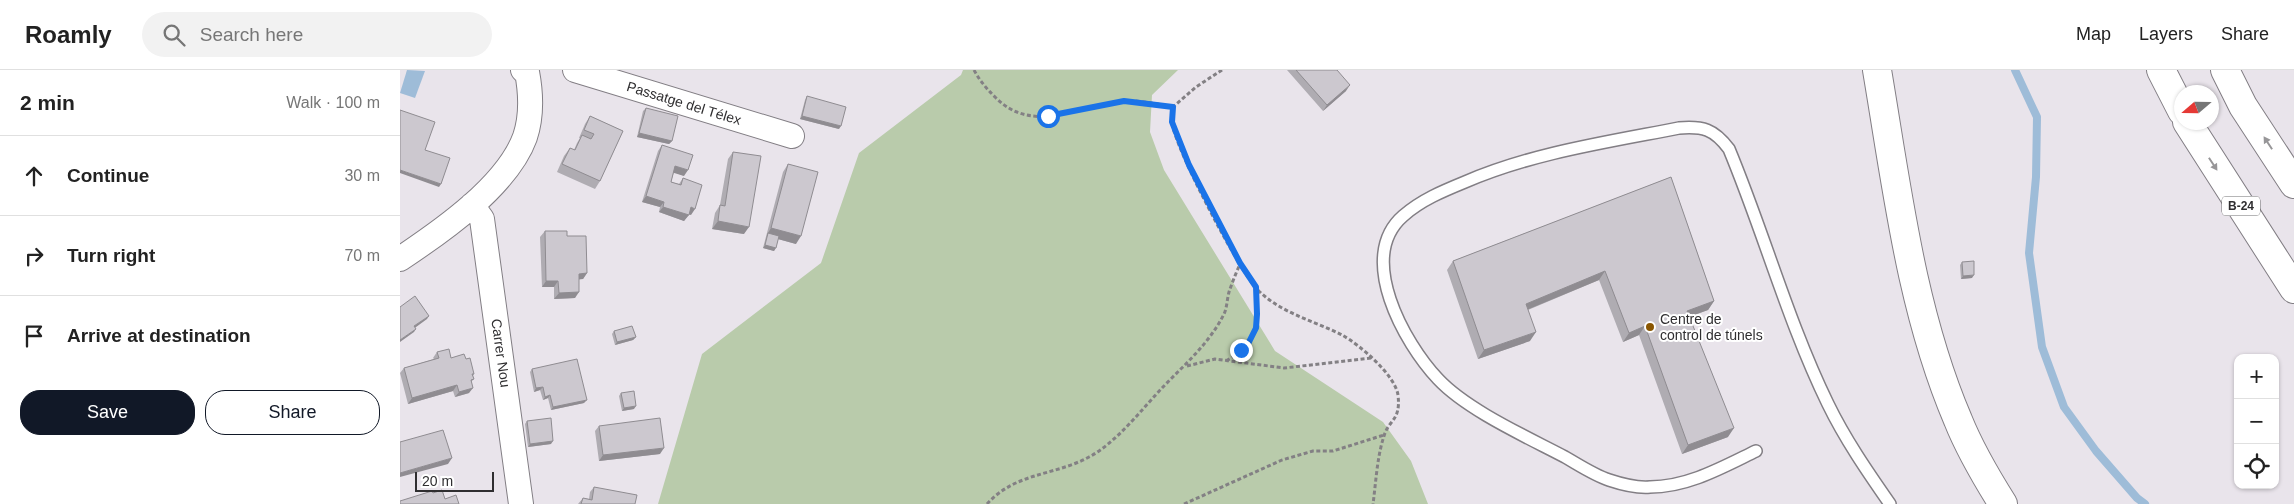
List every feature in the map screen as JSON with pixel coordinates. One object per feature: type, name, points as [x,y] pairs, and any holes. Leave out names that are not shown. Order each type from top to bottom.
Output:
[{"type":"main road","points":[[1877,70],[1905,229],[1927,331],[1958,421],[1980,466],[2003,504]]},
{"type":"main road","points":[[2161,70],[2174,95]]},
{"type":"main road","points":[[2225,70],[2243,106],[2294,184]]},
{"type":"main road","name":"B-24","points":[[2192,130],[2294,289]]},
{"type":"street","name":"Passatge del Télex","points":[[575,70],[792,136]]},
{"type":"street","points":[[400,260],[472,205],[489,190],[508,168],[526,136],[531,96],[528,71]]},
{"type":"street","name":"Carrer Nou","points":[[472,205],[482,219],[521,504]]},
{"type":"lane","points":[[1756,451],[1681,483],[1649,488],[1609,480],[1484,413],[1438,379],[1411,340],[1391,303],[1385,286],[1383,270],[1386,238],[1403,216],[1443,191],[1508,165],[1679,128],[1696,127],[1709,130],[1722,139],[1729,149],[1795,324],[1829,405],[1852,449],[1890,504]]},
{"type":"path","points":[[974,70],[980,82],[1003,105],[1023,116],[1048,116],[1124,101],[1173,107]]},
{"type":"path","points":[[1222,70],[1196,87],[1173,107],[1172,122],[1176,138],[1202,194],[1240,263],[1256,287],[1283,308],[1343,336],[1386,370],[1398,394],[1397,417],[1384,435],[1373,504]]},
{"type":"path","points":[[987,504],[997,494],[1018,481],[1066,467],[1090,457],[1130,422],[1186,366],[1207,341],[1224,314],[1229,293],[1240,263]]},
{"type":"path","points":[[1225,361],[1248,344],[1256,328],[1256,287]]},
{"type":"path","points":[[1186,366],[1214,360],[1284,368],[1371,358]]},
{"type":"path","points":[[1184,504],[1282,460],[1313,451],[1333,451],[1384,435]]},
{"type":"green space","points":[[963,70],[1178,70],[1152,95],[1150,132],[1164,170],[1275,351],[1383,422],[1411,461],[1428,504],[658,504],[702,354],[821,263],[859,153],[961,75]]},
{"type":"water","points":[[407,70],[425,71],[415,98],[400,93]]},
{"type":"building","points":[[1296,70],[1337,70],[1350,85],[1327,105]]},
{"type":"building","points":[[807,96],[846,107],[841,126],[802,116]]},
{"type":"building","points":[[646,108],[678,116],[672,141],[639,133]]},
{"type":"building","points":[[400,110],[435,122],[425,150],[450,158],[441,184],[400,170]]},
{"type":"building","points":[[590,116],[623,131],[600,181],[562,164],[570,148],[575,150],[582,135],[591,139],[594,134],[584,130]]},
{"type":"building","points":[[662,145],[693,155],[688,170],[675,166],[671,182],[681,185],[683,178],[702,185],[695,209],[691,207],[689,215],[663,207],[664,202],[646,196]]},
{"type":"building","points":[[733,152],[761,156],[749,227],[718,221],[720,205],[725,206]]},
{"type":"building","points":[[788,164],[818,172],[801,236],[771,228]]},
{"type":"building","name":"Centre de control de túnels","points":[[1671,177],[1714,301],[1687,311],[1734,428],[1688,445],[1645,326],[1629,333],[1605,271],[1526,304],[1536,332],[1484,350],[1453,261]]},
{"type":"building","points":[[545,231],[567,231],[567,236],[586,236],[587,273],[579,274],[579,292],[559,293],[558,281],[546,281]]},
{"type":"building","points":[[768,233],[779,236],[776,248],[765,245]]},
{"type":"building","points":[[1974,261],[1974,275],[1963,276],[1962,262]]},
{"type":"building","points":[[415,296],[429,316],[414,326],[416,329],[400,340],[400,307]]},
{"type":"building","points":[[632,326],[636,337],[617,342],[614,331]]},
{"type":"building","points":[[449,349],[451,358],[464,354],[466,359],[470,358],[474,374],[472,374],[474,379],[471,380],[473,388],[459,392],[457,385],[412,398],[404,368],[439,358],[437,352]]},
{"type":"building","points":[[577,359],[587,400],[553,407],[550,395],[545,397],[543,387],[536,388],[532,369]]},
{"type":"building","points":[[634,391],[636,406],[624,408],[621,393]]},
{"type":"building","points":[[551,418],[553,441],[530,444],[527,421]]},
{"type":"building","points":[[660,418],[664,448],[603,455],[599,426]]},
{"type":"building","points":[[443,430],[452,458],[400,473],[400,442]]},
{"type":"building","points":[[594,487],[637,495],[635,504],[581,504],[583,498],[592,500]]},
{"type":"building","points":[[442,490],[445,499],[456,495],[459,504],[400,504],[400,501],[432,491],[433,493]]},
{"type":"waterway","points":[[2015,70],[2037,117],[2036,177],[2029,253],[2042,347],[2064,407],[2096,451],[2137,498],[2145,504]]},
{"type":"place","name":"Centre de control de túnels","points":[[1650,327]]},
{"type":"route","points":[[1048,116],[1124,101],[1153,103],[1173,107],[1172,122],[1176,138],[1202,194],[1240,263],[1256,287],[1256,328],[1248,344],[1241,350]]}]
